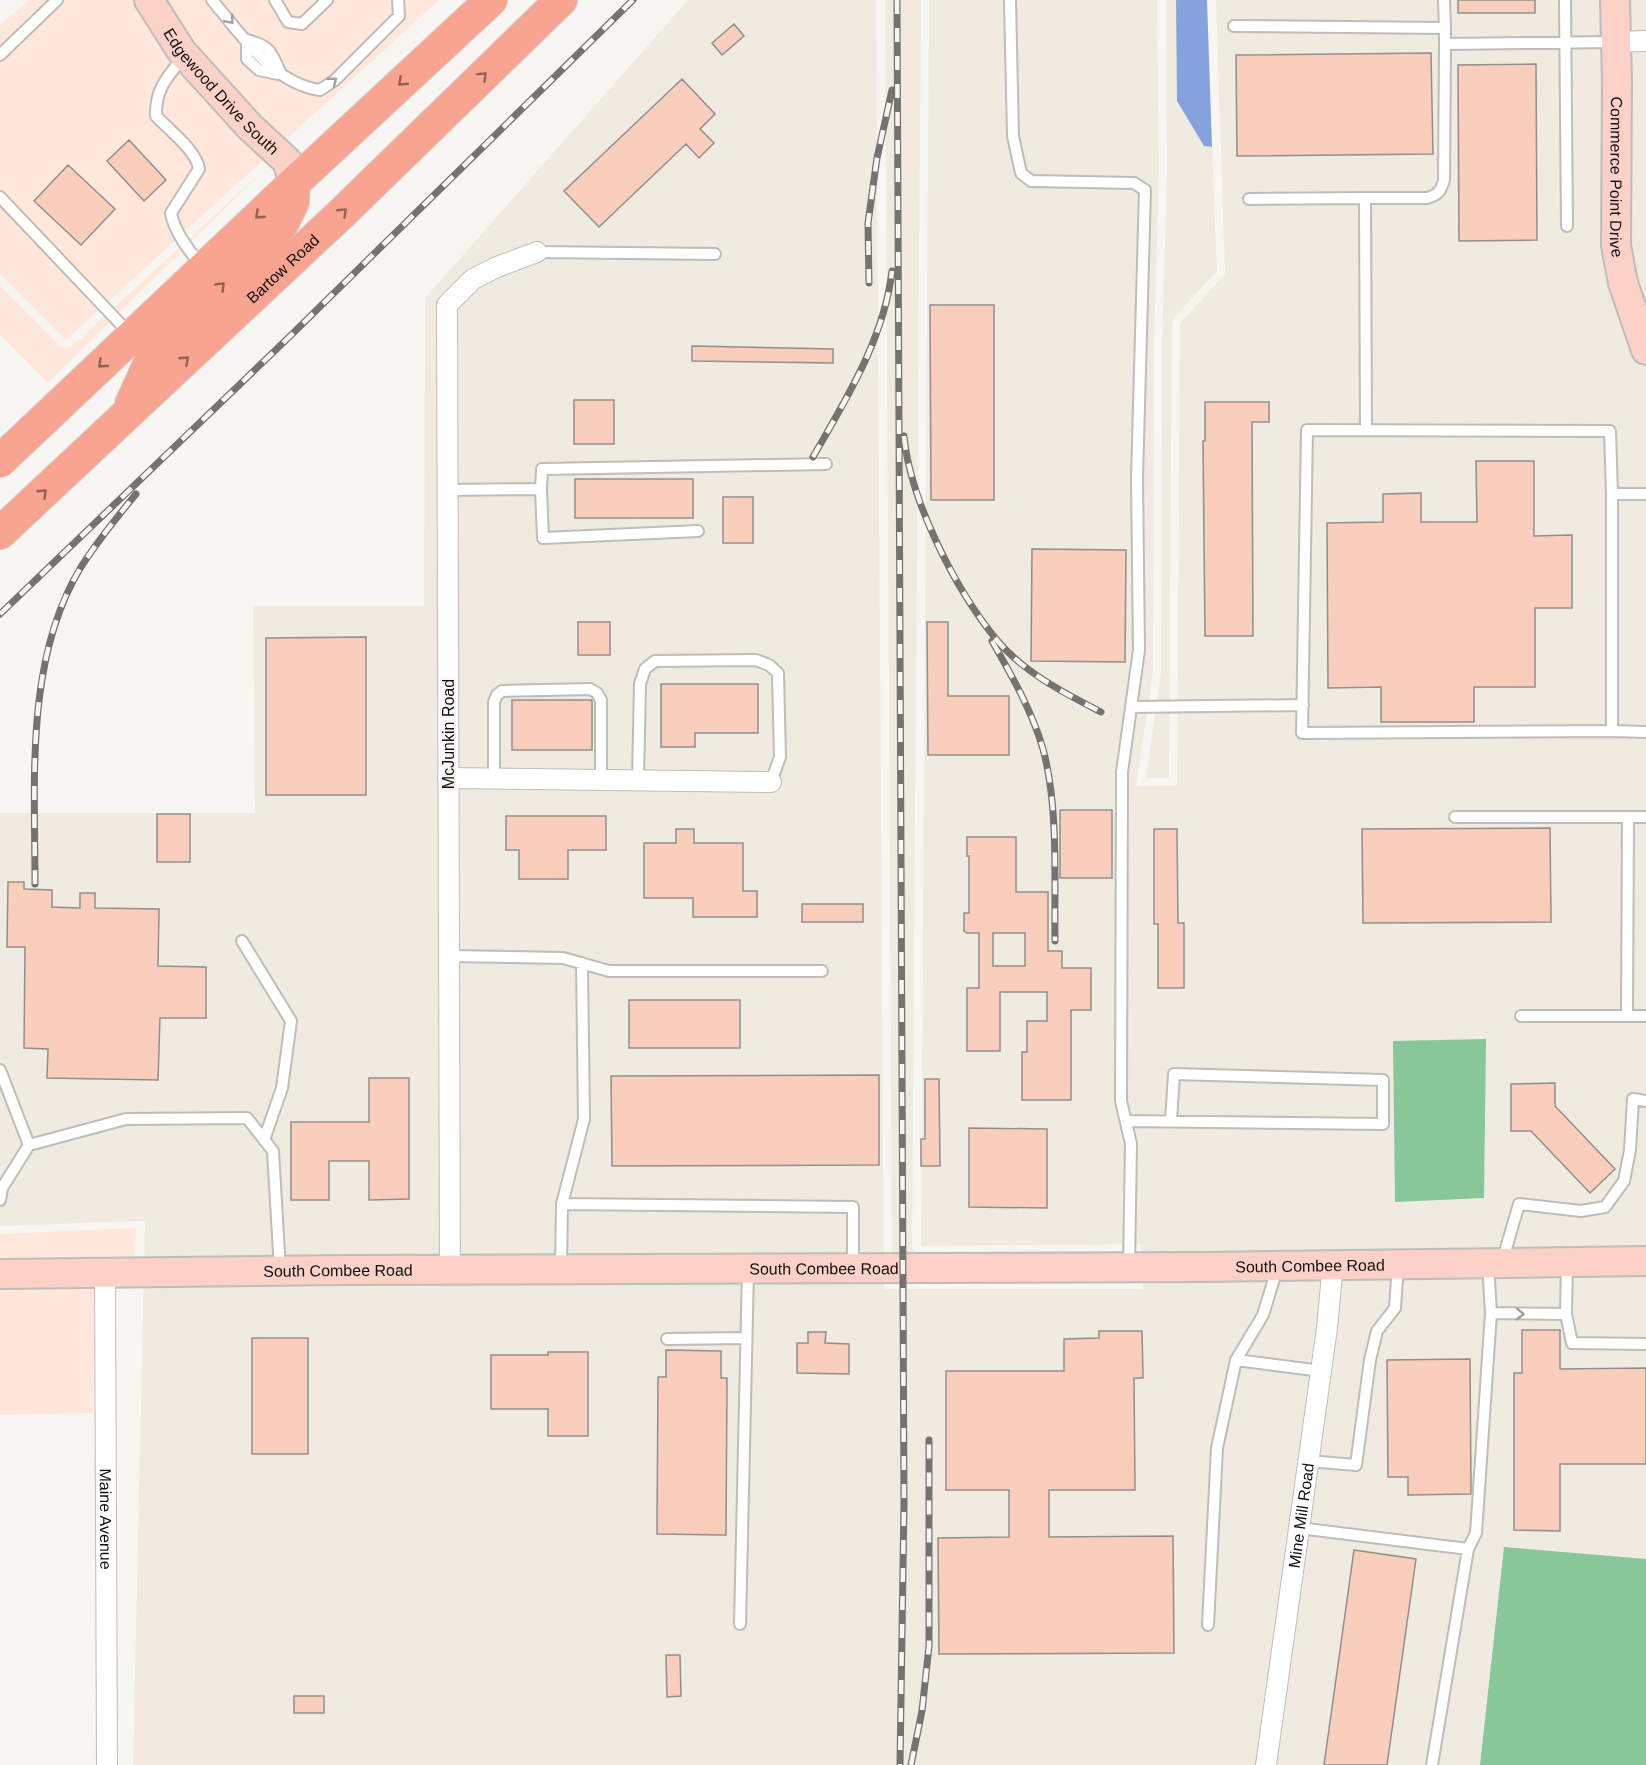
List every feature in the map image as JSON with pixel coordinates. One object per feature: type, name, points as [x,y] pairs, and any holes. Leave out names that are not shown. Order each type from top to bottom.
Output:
[{"type":"main road","name":"Edgewood Drive South","points":[[149,0],[185,55],[250,127],[286,161],[294,183]]},
{"type":"main road","name":"Bartow Road","points":[[0,533],[341,214],[561,0]]},
{"type":"main road","name":"Commerce Point Drive","points":[[1615,0],[1616,245],[1623,284],[1646,350]]},
{"type":"main road","points":[[0,461],[484,2]]},
{"type":"main road","points":[[126,416],[154,353],[282,225],[293,202],[294,183]]},
{"type":"main road","name":"South Combee Road","points":[[0,1274],[280,1270],[1278,1266],[1646,1261]]},
{"type":"street","points":[[1615,42],[1646,41]]},
{"type":"street","name":"McJunkin Road","points":[[450,1270],[447,305],[473,279],[537,252]]},
{"type":"street","points":[[448,778],[771,782]]},
{"type":"street","name":"Mine Mill Road","points":[[1266,1765],[1321,1371],[1333,1264]]},
{"type":"street","name":"Maine Avenue","points":[[105,1273],[107,1765]]},
{"type":"lane","points":[[0,55],[57,0]]},
{"type":"lane","points":[[212,0],[247,40],[262,44],[272,54],[281,75]]},
{"type":"lane","points":[[274,0],[288,22],[302,24],[327,0]]},
{"type":"lane","points":[[247,40],[247,59],[259,70],[281,75],[305,88],[320,90],[335,80],[399,16],[398,0]]},
{"type":"lane","points":[[1010,0],[1013,135],[1022,173],[1031,181],[1134,183],[1145,190],[1137,478],[1139,650],[1122,772],[1121,1101],[1131,1144],[1129,1267]]},
{"type":"lane","points":[[1249,199],[1428,198],[1437,195],[1442,189],[1444,180],[1444,0]]},
{"type":"lane","points":[[1565,0],[1568,226]]},
{"type":"lane","points":[[1234,26],[1444,28]]},
{"type":"lane","points":[[1444,44],[1615,42]]},
{"type":"lane","points":[[185,55],[161,86],[156,102],[156,116],[189,150],[198,163],[199,169],[171,213],[172,221],[190,252],[203,268]]},
{"type":"lane","points":[[0,197],[132,336]]},
{"type":"lane","points":[[1365,198],[1366,430]]},
{"type":"lane","points":[[537,252],[715,254]]},
{"type":"lane","points":[[1612,731],[1610,431],[1306,430],[1302,732],[1646,732]]},
{"type":"lane","points":[[698,531],[543,538],[542,469],[826,464]]},
{"type":"lane","points":[[447,490],[541,489]]},
{"type":"lane","points":[[1612,494],[1646,494]]},
{"type":"lane","points":[[638,780],[640,684],[645,669],[655,661],[756,660],[769,665],[778,673],[780,757],[771,782]]},
{"type":"lane","points":[[494,779],[494,702],[497,695],[502,691],[590,689],[597,693],[601,700],[602,780]]},
{"type":"lane","points":[[1131,707],[1303,705]]},
{"type":"lane","points":[[1455,817],[1646,817]]},
{"type":"lane","points":[[1627,1016],[1628,817]]},
{"type":"lane","points":[[242,941],[291,1021],[282,1088],[264,1140]]},
{"type":"lane","points":[[449,956],[563,958],[609,971],[822,971]]},
{"type":"lane","points":[[561,1270],[562,1204],[584,1119],[582,963]]},
{"type":"lane","points":[[1521,1016],[1646,1016]]},
{"type":"lane","points":[[0,1070],[29,1144]]},
{"type":"lane","points":[[1126,1121],[1383,1124],[1383,1080],[1174,1074],[1171,1121]]},
{"type":"lane","points":[[1432,1765],[1468,1549],[1476,1533],[1495,1263],[1520,1204],[1581,1211],[1605,1207],[1624,1180],[1630,1150],[1633,1099],[1646,1101]]},
{"type":"lane","points":[[0,1200],[2,1188],[29,1144],[126,1119],[246,1118],[273,1151],[280,1270]]},
{"type":"lane","points":[[562,1204],[853,1207],[853,1269]]},
{"type":"lane","points":[[1567,1262],[1566,1314],[1572,1343],[1646,1344]]},
{"type":"lane","points":[[1308,1461],[1356,1465],[1370,1360],[1377,1331],[1395,1308],[1398,1264]]},
{"type":"lane","points":[[1208,1625],[1216,1448],[1236,1360],[1263,1315],[1278,1266]]},
{"type":"lane","points":[[740,1624],[748,1269]]},
{"type":"lane","points":[[1491,1313],[1566,1314]]},
{"type":"lane","points":[[667,1339],[746,1338]]},
{"type":"lane","points":[[1236,1360],[1321,1371]]},
{"type":"lane","points":[[1299,1528],[1468,1549]]},
{"type":"shaded area","points":[[29,0],[439,0],[66,340],[0,274],[0,25]]},
{"type":"shaded area","points":[[688,0],[876,0],[884,1289],[1143,1289],[1140,1244],[921,1246],[929,0],[1157,0],[1159,170],[1154,346],[1153,672],[1136,786],[1177,785],[1180,323],[1225,274],[1216,0],[1646,0],[1646,1765],[133,1765],[145,1221],[0,1226],[0,813],[255,813],[253,606],[424,606],[425,298]]},
{"type":"shaded area","points":[[885,0],[921,0],[912,1246],[915,1252],[921,1254],[1132,1252],[1133,1258],[892,1260]]},
{"type":"shaded area","points":[[1166,0],[1176,0],[1177,101],[1204,145],[1212,147],[1217,271],[1172,323],[1169,778],[1146,778],[1161,672],[1162,346],[1167,170]]},
{"type":"shaded area","points":[[264,170],[48,383],[0,335],[0,286],[59,345],[64,348],[72,346]]},
{"type":"shaded area","points":[[136,1228],[135,1263],[0,1265],[0,1234]]},
{"type":"shaded area","points":[[95,1281],[93,1413],[0,1415],[0,1282]]},
{"type":"green space","points":[[1486,1039],[1484,1198],[1395,1202],[1393,1041]]},
{"type":"green space","points":[[1504,1547],[1646,1559],[1646,1765],[1480,1765]]},
{"type":"water","points":[[1176,0],[1207,0],[1212,147],[1204,146],[1177,101]]},
{"type":"building","points":[[1458,0],[1535,0],[1535,13],[1458,13]]},
{"type":"building","points":[[734,24],[744,36],[722,55],[712,43]]},
{"type":"building","points":[[1431,53],[1433,154],[1237,156],[1236,55]]},
{"type":"building","points":[[1536,64],[1537,240],[1459,241],[1458,65]]},
{"type":"building","points":[[682,79],[715,114],[700,129],[714,143],[699,158],[686,144],[599,227],[564,191]]},
{"type":"building","points":[[129,140],[166,180],[144,201],[107,161]]},
{"type":"building","points":[[68,165],[115,209],[81,245],[34,201]]},
{"type":"building","points":[[930,305],[994,305],[994,500],[931,500]]},
{"type":"building","points":[[692,346],[833,349],[833,363],[692,361]]},
{"type":"building","points":[[574,400],[614,400],[614,444],[574,444]]},
{"type":"building","points":[[1205,402],[1269,402],[1269,422],[1252,422],[1253,636],[1205,636],[1203,441],[1205,441]]},
{"type":"building","points":[[1476,461],[1534,461],[1534,536],[1572,535],[1572,608],[1535,608],[1535,687],[1474,687],[1474,722],[1381,722],[1381,687],[1328,688],[1327,523],[1383,522],[1383,494],[1421,493],[1421,522],[1477,522]]},
{"type":"building","points":[[575,479],[693,479],[693,518],[575,518]]},
{"type":"building","points":[[723,497],[753,497],[753,543],[723,543]]},
{"type":"building","points":[[1032,549],[1126,550],[1125,662],[1031,661]]},
{"type":"building","points":[[578,622],[610,622],[610,655],[578,655]]},
{"type":"building","points":[[927,622],[948,622],[948,696],[1009,696],[1009,755],[928,755]]},
{"type":"building","points":[[366,637],[366,795],[266,795],[266,638]]},
{"type":"building","points":[[661,684],[758,684],[758,733],[695,733],[695,747],[661,747]]},
{"type":"building","points":[[512,700],[592,700],[592,750],[512,750]]},
{"type":"building","points":[[1060,810],[1112,810],[1112,878],[1060,878]]},
{"type":"building","points":[[157,814],[190,814],[190,862],[157,862]]},
{"type":"building","points":[[506,816],[606,816],[606,850],[568,850],[568,879],[519,879],[519,850],[506,850]]},
{"type":"building","points":[[1550,828],[1551,922],[1363,923],[1362,829]]},
{"type":"building","points":[[676,829],[694,829],[694,843],[743,843],[743,891],[757,891],[757,917],[693,917],[693,898],[644,898],[644,843],[676,843]]},
{"type":"building","points":[[1154,829],[1177,829],[1178,923],[1184,923],[1184,988],[1158,988],[1158,924],[1154,924]]},
{"type":"building","points":[[967,837],[1016,837],[1016,892],[1048,892],[1048,951],[1062,951],[1062,968],[1091,968],[1091,1010],[1071,1010],[1071,1100],[1022,1100],[1022,1052],[1027,1052],[1027,1021],[1047,1021],[1047,992],[1000,992],[1000,1051],[967,1051],[967,988],[979,988],[979,933],[964,931],[964,913],[969,913],[969,856],[967,856]],"holes":[[[993,933],[1025,933],[1025,966],[993,966]]]},
{"type":"building","points":[[8,882],[24,882],[24,889],[52,890],[52,907],[80,908],[80,893],[95,893],[95,908],[159,909],[158,966],[206,967],[206,1018],[160,1018],[158,1080],[47,1078],[48,1049],[24,1048],[25,947],[7,947]]},
{"type":"building","points":[[802,904],[863,904],[863,922],[802,922]]},
{"type":"building","points":[[629,1000],[740,1000],[740,1048],[629,1048]]},
{"type":"building","points":[[879,1075],[879,1165],[612,1166],[611,1076]]},
{"type":"building","points":[[369,1078],[409,1078],[409,1199],[369,1200],[369,1161],[329,1161],[329,1200],[291,1200],[291,1122],[369,1122]]},
{"type":"building","points":[[925,1079],[939,1079],[940,1166],[921,1166],[921,1139],[925,1139]]},
{"type":"building","points":[[1555,1083],[1555,1106],[1615,1169],[1590,1193],[1531,1131],[1511,1131],[1511,1084]]},
{"type":"building","points":[[969,1128],[1047,1129],[1047,1208],[969,1207]]},
{"type":"building","points":[[1522,1330],[1560,1330],[1560,1369],[1646,1368],[1646,1464],[1560,1464],[1560,1531],[1514,1530],[1514,1373],[1522,1373]]},
{"type":"building","points":[[1099,1331],[1142,1331],[1143,1378],[1134,1378],[1135,1490],[1049,1490],[1049,1537],[1173,1536],[1174,1653],[939,1654],[938,1538],[1009,1537],[1009,1490],[946,1490],[946,1371],[1064,1371],[1064,1339],[1099,1338]]},
{"type":"building","points":[[808,1332],[826,1332],[825,1343],[849,1344],[849,1374],[797,1373],[797,1343],[808,1343]]},
{"type":"building","points":[[252,1338],[308,1338],[308,1454],[252,1454]]},
{"type":"building","points":[[666,1350],[721,1351],[721,1378],[727,1378],[726,1535],[657,1534],[658,1377],[666,1377]]},
{"type":"building","points":[[548,1352],[588,1352],[588,1436],[548,1436],[548,1409],[491,1409],[491,1355],[548,1355]]},
{"type":"building","points":[[1470,1359],[1471,1494],[1408,1495],[1408,1477],[1388,1477],[1387,1360]]},
{"type":"building","points":[[1354,1550],[1416,1559],[1387,1765],[1324,1765]]},
{"type":"building","points":[[666,1655],[680,1655],[681,1696],[667,1697]]},
{"type":"building","points":[[294,1696],[324,1696],[324,1713],[294,1713]]},
{"type":"railway","points":[[0,614],[285,341],[633,0]]},
{"type":"railway","points":[[897,0],[904,1502],[900,1765]]},
{"type":"railway","points":[[869,283],[868,223],[877,158],[892,90]]},
{"type":"railway","points":[[813,457],[862,368],[881,321],[892,271]]},
{"type":"railway","points":[[904,436],[915,488],[925,515],[950,570],[981,619],[1007,651],[1031,672],[1101,712]]},
{"type":"railway","points":[[35,884],[34,804],[37,721],[50,641],[63,603],[81,567],[136,494]]},
{"type":"railway","points":[[992,641],[1033,721],[1048,772],[1054,820],[1055,941]]},
{"type":"railway","points":[[911,1765],[922,1711],[929,1646],[929,1440]]}]
